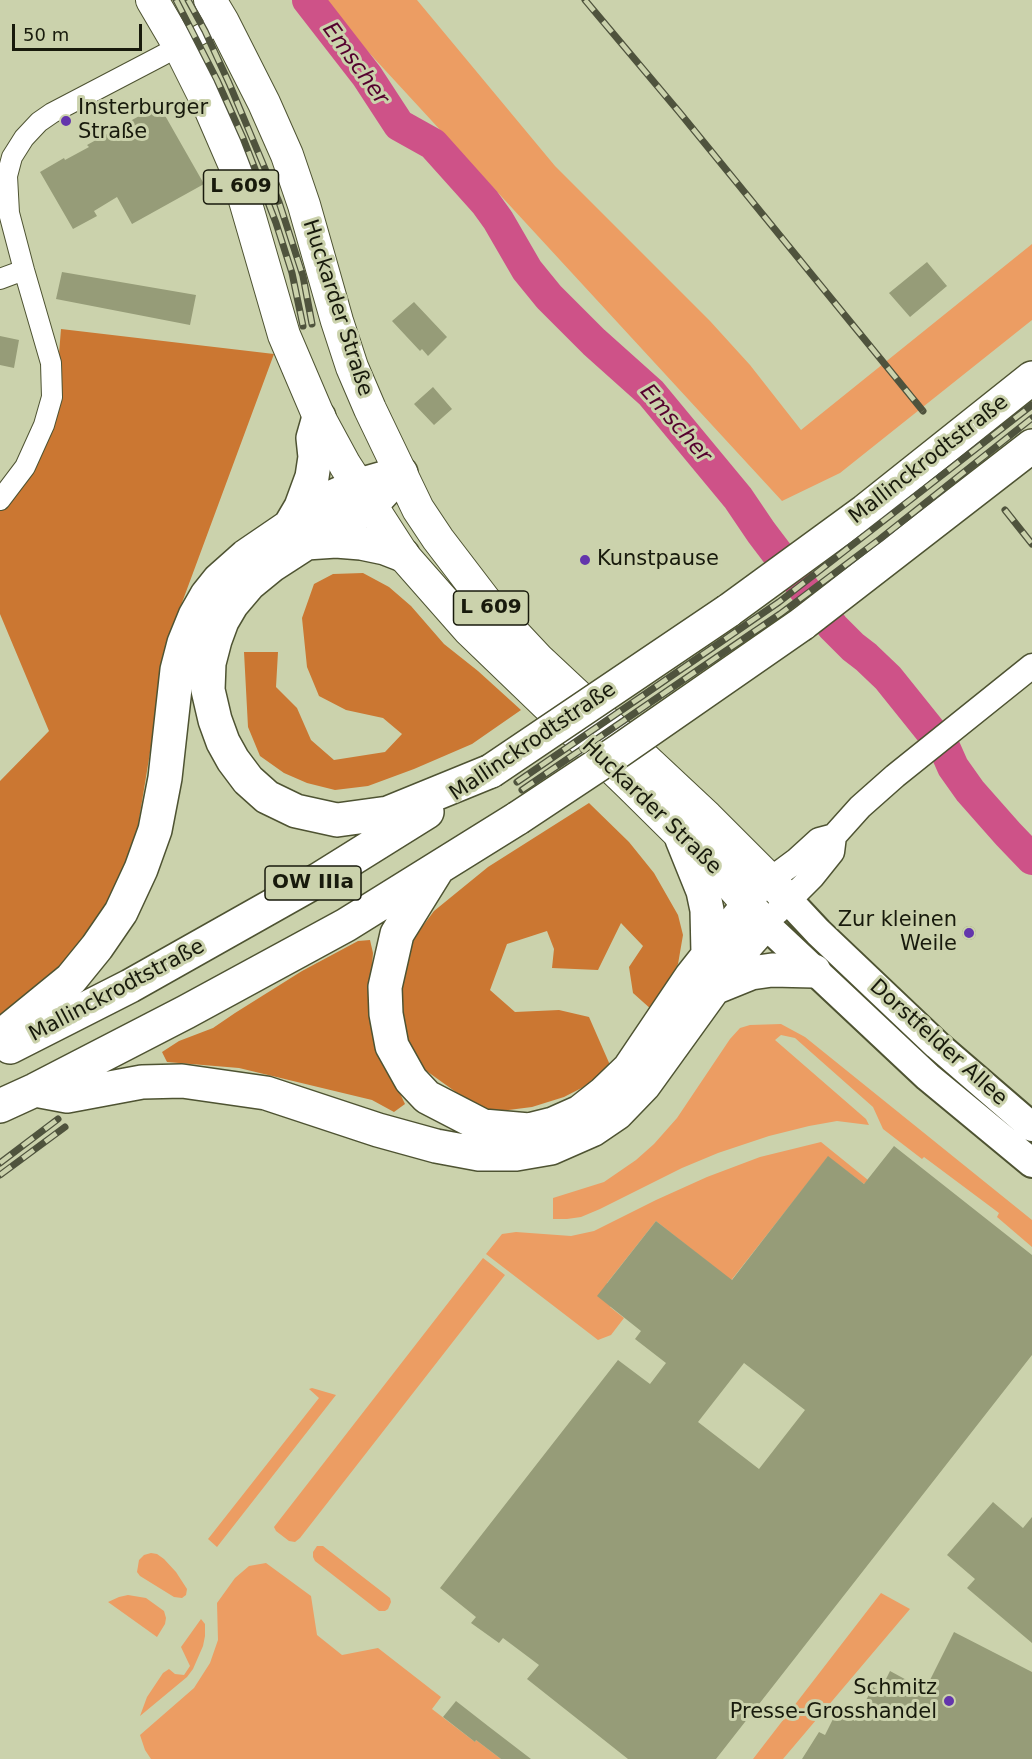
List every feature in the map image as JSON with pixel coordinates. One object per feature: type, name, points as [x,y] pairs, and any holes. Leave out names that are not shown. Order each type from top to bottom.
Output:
[{"type":"highway","name":"Mallinckrodtstraße","points":[[0,1052],[130,986],[318,880],[491,771],[728,611],[865,511],[1032,378]]},
{"type":"highway","points":[[298,534],[301,507],[312,477],[315,458],[313,438],[319,417]]},
{"type":"highway","points":[[0,1106],[186,1012],[346,925],[518,818],[619,752],[801,624],[1032,446]]},
{"type":"highway","points":[[401,472],[365,495],[334,496],[232,604],[222,621],[209,663],[208,690],[215,720],[233,760],[248,780],[267,797],[296,811],[337,820],[388,813],[491,771]]},
{"type":"highway","points":[[0,1037],[71,980],[121,912],[141,869],[155,830],[167,759],[177,670],[184,643],[195,616],[219,580],[246,556],[298,534],[361,543],[403,555]]},
{"type":"highway","points":[[682,838],[704,891],[708,954]]},
{"type":"highway","points":[[438,868],[397,934],[385,987],[386,1014],[392,1046],[411,1080],[427,1097],[483,1126],[529,1130],[554,1124],[580,1112],[629,1069],[708,954],[757,915]]},
{"type":"highway","points":[[35,1090],[67,1096],[142,1082],[182,1081],[266,1094],[378,1130],[436,1146],[479,1154],[516,1154],[551,1148],[592,1130],[617,1113],[644,1085],[748,943],[757,915]]},
{"type":"highway","points":[[714,988],[752,973],[772,970],[814,971]]},
{"type":"main road","name":"Huckarder Straße","points":[[152,0],[179,46],[209,106],[235,166],[285,335],[319,417],[345,465],[403,555],[469,630],[630,785],[731,885],[757,915]]},
{"type":"main road","name":"Huckarder Straße","points":[[217,11],[264,103],[287,155],[352,367],[418,509],[493,611],[538,659],[780,890]]},
{"type":"main road","name":"Dorstfelder Allee","points":[[780,890],[840,954],[937,1045],[1032,1127]]},
{"type":"main road","name":"Dorstfelder Allee","points":[[757,915],[928,1077],[1032,1163]]},
{"type":"street","points":[[0,500],[25,467],[44,424],[52,397],[51,363],[9,213],[6,155],[39,122],[52,113],[179,46],[217,11]]},
{"type":"street","points":[[0,279],[24,270]]},
{"type":"street","points":[[757,915],[780,890],[812,877],[832,852],[834,836],[860,807],[957,725],[1032,666]]},
{"type":"shaded area","points":[[325,0],[417,0],[555,166],[710,321],[750,365],[801,430],[1032,244],[1032,320],[840,473],[782,501],[361,44]]},
{"type":"shaded area","points":[[61,329],[274,354],[163,654],[156,716],[134,850],[79,961],[0,1021],[0,781],[49,731],[0,614],[0,505],[55,403]]},
{"type":"shaded area","points":[[363,573],[389,587],[411,606],[444,644],[521,710],[472,744],[414,769],[368,786],[335,790],[307,783],[284,773],[260,756],[248,727],[244,652],[278,652],[276,687],[297,708],[311,740],[334,760],[385,752],[402,734],[383,718],[346,710],[319,696],[307,667],[302,618],[314,584],[333,574]]},
{"type":"shaded area","points":[[589,803],[629,842],[654,873],[678,915],[683,935],[678,964],[652,1010],[633,993],[629,967],[643,946],[621,923],[598,970],[552,968],[554,949],[547,931],[507,944],[490,990],[515,1012],[559,1010],[589,1017],[610,1065],[599,1079],[564,1097],[532,1107],[485,1113],[421,1067],[399,1030],[402,958],[434,911],[488,867]]},
{"type":"shaded area","points":[[370,940],[373,953],[370,993],[397,1087],[405,1104],[394,1112],[372,1100],[239,1068],[167,1062],[162,1052],[179,1041],[213,1028],[302,971],[358,941]]},
{"type":"shaded area","points":[[781,1024],[805,1037],[1032,1220],[1032,1247],[997,1217],[999,1213],[883,1129],[873,1107],[795,1038],[781,1035],[775,1040],[866,1119],[869,1125],[837,1121],[769,1136],[682,1168],[581,1217],[553,1219],[553,1198],[604,1182],[636,1160],[654,1144],[677,1118],[730,1039],[740,1028],[750,1025]]},
{"type":"shaded area","points":[[821,1142],[868,1180],[864,1184],[828,1157],[700,1320],[718,1270],[656,1221],[607,1283],[620,1294],[610,1307],[624,1318],[611,1335],[598,1340],[486,1254],[502,1234],[516,1232],[571,1236],[594,1231],[707,1177],[760,1157]]},
{"type":"shaded area","points":[[483,1258],[505,1275],[300,1538],[295,1542],[289,1541],[274,1527]]},
{"type":"shaded area","points":[[309,1389],[336,1395],[217,1547],[208,1539],[319,1398]]},
{"type":"shaded area","points":[[317,1546],[323,1546],[390,1598],[388,1609],[379,1611],[315,1561],[313,1552]]},
{"type":"shaded area","points":[[151,1553],[164,1559],[176,1572],[187,1589],[186,1595],[182,1598],[174,1597],[140,1576],[137,1572],[139,1560]]},
{"type":"shaded area","points":[[266,1563],[311,1596],[317,1635],[342,1655],[378,1648],[441,1697],[432,1709],[501,1759],[151,1759],[140,1735],[194,1688],[210,1663],[218,1640],[217,1603],[235,1578],[249,1566]]},
{"type":"shaded area","points":[[881,1593],[910,1609],[783,1759],[753,1759]]},
{"type":"shaded area","points":[[128,1595],[146,1598],[164,1611],[165,1624],[157,1637],[108,1602]]},
{"type":"shaded area","points":[[201,1619],[205,1624],[205,1636],[193,1669],[187,1677],[140,1716],[147,1697],[163,1673],[169,1669],[175,1674],[184,1675],[190,1666],[181,1647]]},
{"type":"building","points":[[159,105],[204,184],[132,224],[117,197],[94,211],[97,216],[73,229],[40,172],[89,147],[87,145]]},
{"type":"building","points":[[927,262],[947,286],[910,317],[889,293]]},
{"type":"building","points":[[62,272],[196,295],[190,325],[56,299]]},
{"type":"building","points":[[414,302],[447,337],[428,356],[422,349],[420,351],[392,321]]},
{"type":"building","points":[[0,336],[19,340],[14,368],[0,365]]},
{"type":"building","points":[[433,387],[452,409],[434,425],[414,404]]},
{"type":"building","name":"Zur kleinen Weile","points":[[966,926],[972,926],[976,933],[972,940],[966,940],[962,936],[962,930]]},
{"type":"building","points":[[894,1146],[1032,1255],[1032,1355],[716,1759],[628,1759],[527,1679],[539,1665],[503,1638],[499,1643],[471,1623],[476,1617],[440,1588],[618,1360],[650,1384],[666,1363],[635,1339],[641,1331],[597,1296],[656,1221],[732,1280],[828,1156],[864,1184]],"holes":[[[744,1363],[805,1410],[759,1469],[698,1422]]]},
{"type":"building","points":[[993,1502],[1023,1528],[1032,1517],[1032,1643],[967,1588],[975,1579],[947,1555]]},
{"type":"building","name":"Schmitz Presse-Grosshandel","points":[[954,1632],[1032,1672],[1032,1759],[802,1759],[819,1732],[825,1735],[837,1711],[855,1721],[873,1687],[880,1691],[890,1671],[925,1690]]},
{"type":"building","points":[[456,1701],[531,1759],[501,1759],[476,1740],[475,1742],[443,1717]]},
{"type":"waterway","name":"Emscher","points":[[308,0],[367,76],[399,125],[433,144],[485,202],[527,270],[549,297],[594,342],[651,393],[738,498],[833,627],[888,678],[945,749],[953,767],[970,791],[1032,859]]},
{"type":"railway","points":[[176,0],[217,80],[243,138],[276,223],[292,273],[303,326]]},
{"type":"railway","points":[[188,0],[229,83],[279,202],[303,276],[312,324]]},
{"type":"railway","points":[[585,0],[923,411]]},
{"type":"railway","points":[[517,782],[779,602],[1032,405]]},
{"type":"railway","points":[[522,790],[780,614],[880,539],[1032,418]]},
{"type":"railway","points":[[1005,510],[1032,544]]},
{"type":"railway","points":[[0,1163],[58,1119]]},
{"type":"railway","points":[[0,1175],[65,1127]]},
{"type":"place","name":"Insterburger Straße","points":[[66,121]]},
{"type":"place","name":"Kunstpause","points":[[585,560]]},
{"type":"place","name":"Zur kleinen Weile","points":[[969,933]]},
{"type":"place","name":"Schmitz Presse-Grosshandel","points":[[949,1701]]}]
